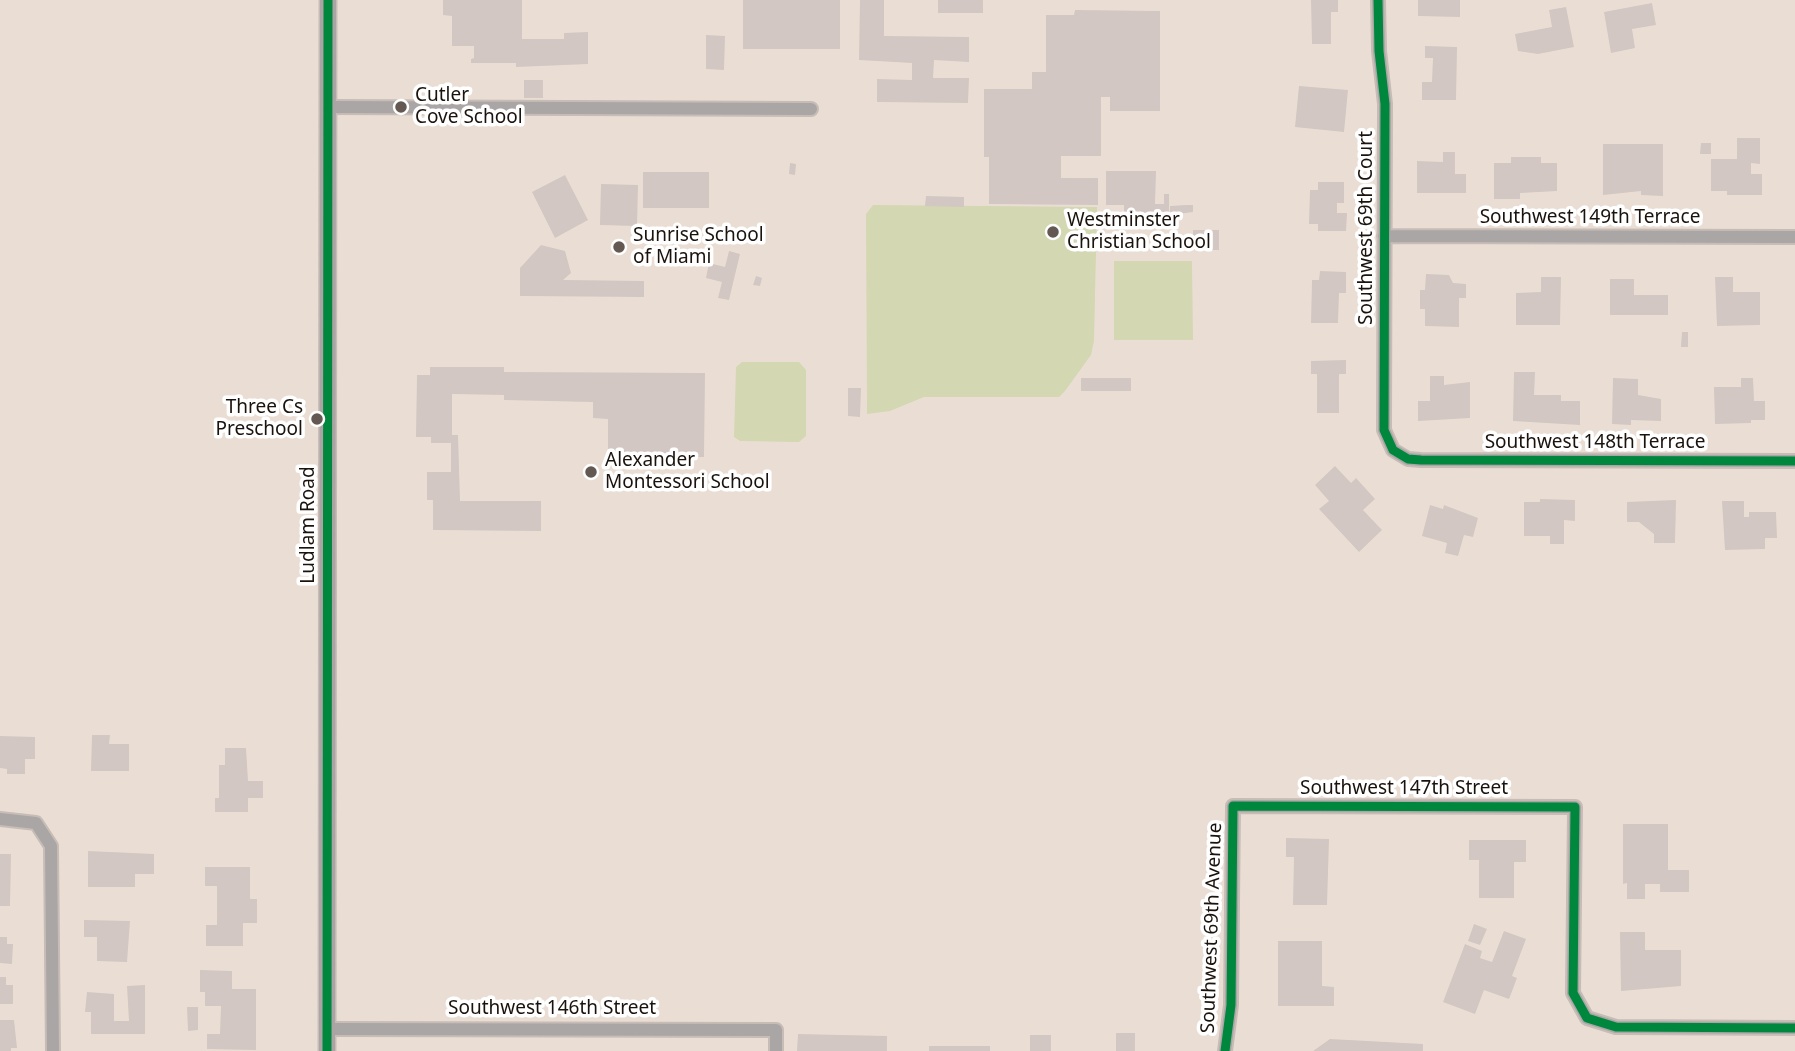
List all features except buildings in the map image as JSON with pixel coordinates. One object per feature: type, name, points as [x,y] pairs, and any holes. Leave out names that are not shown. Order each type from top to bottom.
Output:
[{"type":"street","name":"Ludlam Road","points":[[327,1051],[328,0]]},
{"type":"street","name":"Southwest 69th Court","points":[[1378,0],[1379,51],[1385,104],[1384,430],[1388,443],[1396,453]]},
{"type":"street","points":[[328,107],[811,109]]},
{"type":"street","name":"Southwest 149th Terrace","points":[[1384,236],[1795,237]]},
{"type":"street","name":"Southwest 148th Terrace","points":[[1396,453],[1421,460],[1795,461]]},
{"type":"street","name":"Southwest 147th Street","points":[[1233,806],[1575,807],[1573,993],[1587,1018],[1616,1027],[1795,1028]]},
{"type":"street","name":"Southwest 69th Avenue","points":[[1225,1051],[1231,1004],[1233,806]]},
{"type":"street","points":[[0,818],[36,822],[49,841],[53,860],[53,1051]]},
{"type":"street","name":"Southwest 146th Street","points":[[327,1029],[776,1030],[776,1051]]},
{"type":"green space","points":[[873,205],[1097,207],[1094,341],[1091,355],[1059,397],[924,397],[890,411],[867,414],[866,214]]},
{"type":"green space","points":[[1114,261],[1192,261],[1193,340],[1114,340]]},
{"type":"green space","points":[[742,362],[799,362],[806,370],[806,436],[799,442],[740,441],[734,437],[736,367]]},
{"type":"cycle path","points":[[327,1051],[328,0]]},
{"type":"cycle path","points":[[1378,0],[1379,51],[1385,104],[1384,430],[1393,450],[1408,459],[1421,460],[1795,461]]},
{"type":"cycle path","points":[[1225,1051],[1231,1005],[1233,806],[1575,807],[1573,993],[1587,1018],[1616,1027],[1795,1028]]},
{"type":"place","name":"Cutler Cove School","points":[[401,107]]},
{"type":"place","name":"Westminster Christian School","points":[[1053,232]]},
{"type":"place","name":"Sunrise School of Miami","points":[[619,247]]},
{"type":"place","name":"Three Cs Preschool","points":[[317,419]]},
{"type":"place","name":"Alexander Montessori School","points":[[591,472]]}]
